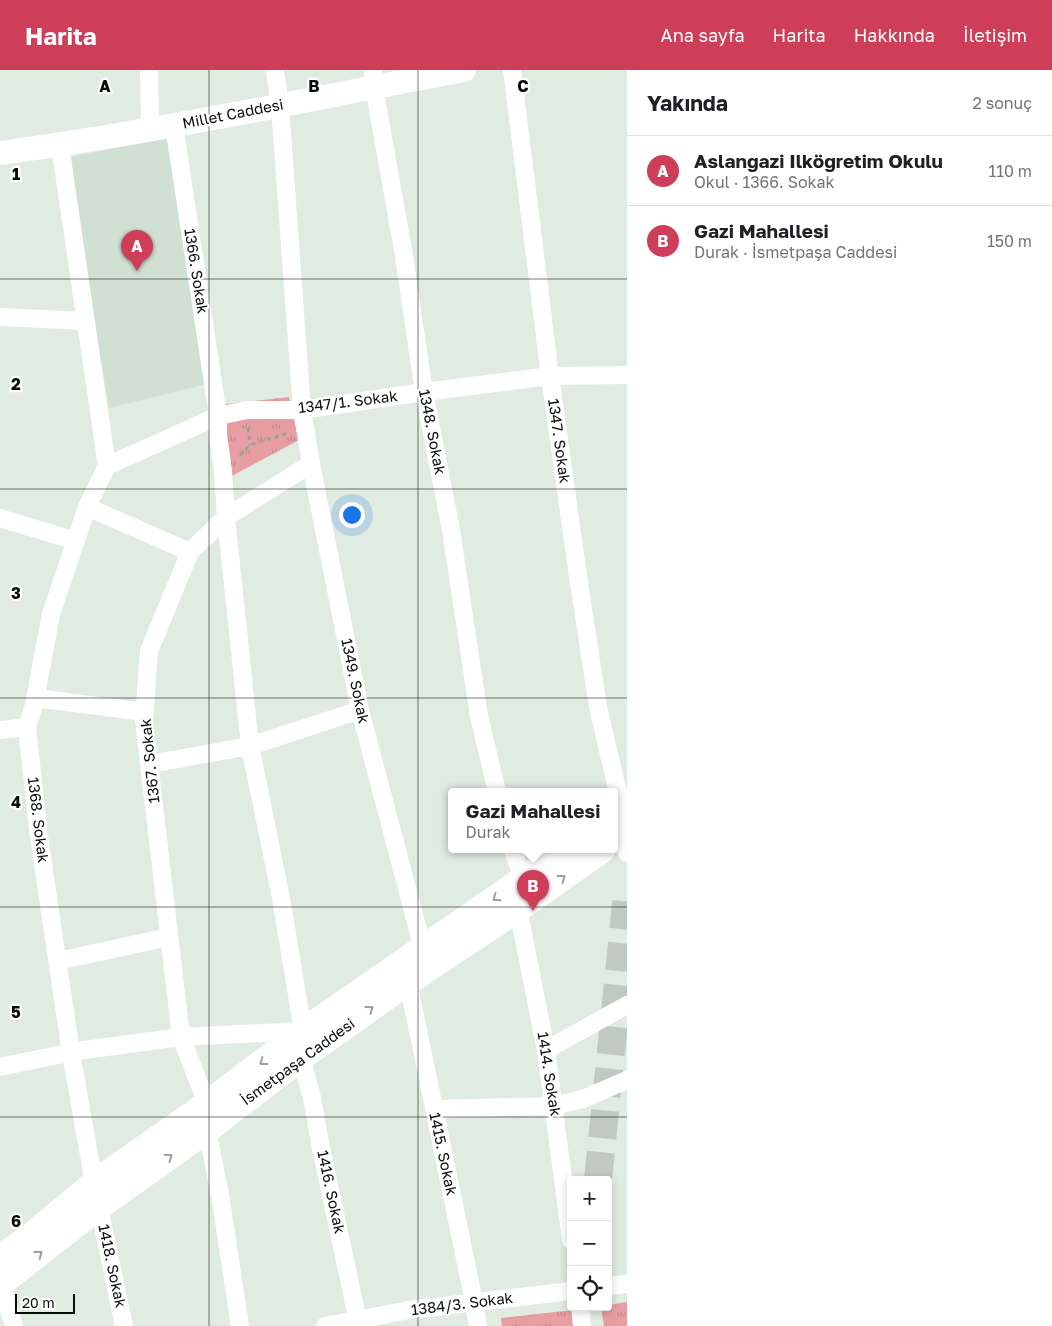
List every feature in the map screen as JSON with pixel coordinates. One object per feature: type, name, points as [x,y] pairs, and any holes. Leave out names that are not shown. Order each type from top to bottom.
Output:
[{"type":"main road","name":"Millet Caddesi","points":[[0,153],[150,130],[280,106],[374,78],[464,70]]},
{"type":"main road","name":"İsmetpaşa Caddesi","points":[[0,1275],[207,1104],[304,1031],[561,853]]},
{"type":"main road","name":"İsmetpaşa Caddesi","points":[[97,1195],[207,1130],[301,1058],[408,982],[598,853]]},
{"type":"street","points":[[149,70],[150,130]]},
{"type":"street","name":"1349. Sokak","points":[[275,70],[280,106],[302,410],[311,464],[360,710],[423,949]]},
{"type":"street","name":"1347. Sokak","points":[[512,70],[550,376],[598,708],[614,788]]},
{"type":"street","name":"1348. Sokak","points":[[374,78],[403,250],[424,392],[450,530],[479,716],[496,788]]},
{"type":"street","name":"1366. Sokak","points":[[174,125],[218,416],[218,435],[250,746],[281,898],[304,1031]]},
{"type":"street","points":[[60,145],[107,466]]},
{"type":"street","points":[[0,317],[86,321]]},
{"type":"street","name":"1347/1. Sokak","points":[[107,466],[218,416],[247,410],[302,410],[550,376],[627,375]]},
{"type":"street","name":"1367. Sokak","points":[[207,1104],[181,1037],[144,720],[149,651],[190,552],[226,517],[311,464]]},
{"type":"street","name":"1368. Sokak","points":[[97,1195],[71,1052],[39,837],[27,726],[35,698],[51,614],[87,508],[107,466]]},
{"type":"street","points":[[87,508],[190,552]]},
{"type":"street","points":[[0,518],[76,541]]},
{"type":"street","points":[[35,698],[145,712]]},
{"type":"street","points":[[150,764],[250,746],[360,710]]},
{"type":"street","points":[[0,730],[27,726]]},
{"type":"street","name":"1347. Sokak","points":[[618,807],[622,827]]},
{"type":"street","points":[[514,853],[523,879]]},
{"type":"street","name":"1414. Sokak","points":[[518,909],[546,1050],[569,1221]]},
{"type":"street","points":[[58,961],[169,937]]},
{"type":"street","name":"1415. Sokak","points":[[408,982],[478,1326]]},
{"type":"street","points":[[546,1050],[627,1005]]},
{"type":"street","points":[[0,1067],[71,1052],[181,1037],[304,1031]]},
{"type":"street","name":"1416. Sokak","points":[[301,1058],[312,1098],[359,1323]]},
{"type":"street","points":[[434,1109],[554,1106],[583,1099],[627,1080]]},
{"type":"street","points":[[207,1130],[220,1195],[240,1326]]},
{"type":"street","name":"1418. Sokak","points":[[97,1195],[124,1326]]},
{"type":"street","points":[[0,1275],[14,1326]]},
{"type":"street","points":[[612,1286],[627,1284]]},
{"type":"street","name":"1384/3. Sokak","points":[[325,1326],[359,1323],[409,1310],[567,1291]]},
{"type":"street","points":[[580,1311],[582,1326]]},
{"type":"path","points":[[223,471],[250,445],[305,427]]},
{"type":"shaded area","points":[[167,137],[207,384],[109,408],[66,158]]},
{"type":"green space","points":[[289,397],[299,440],[228,478],[220,405]]},
{"type":"green space","points":[[627,1302],[627,1326],[604,1326],[602,1311],[612,1311],[612,1304]]},
{"type":"green space","points":[[573,1311],[575,1326],[502,1326],[501,1318]]},
{"type":"tunnel","points":[[598,1176],[627,894]]},
{"type":"place","name":"Aslangazi Ilköğretim Okulu","points":[[137,271]]},
{"type":"place","name":"Gazi Mahallesi","points":[[533,911]]}]
